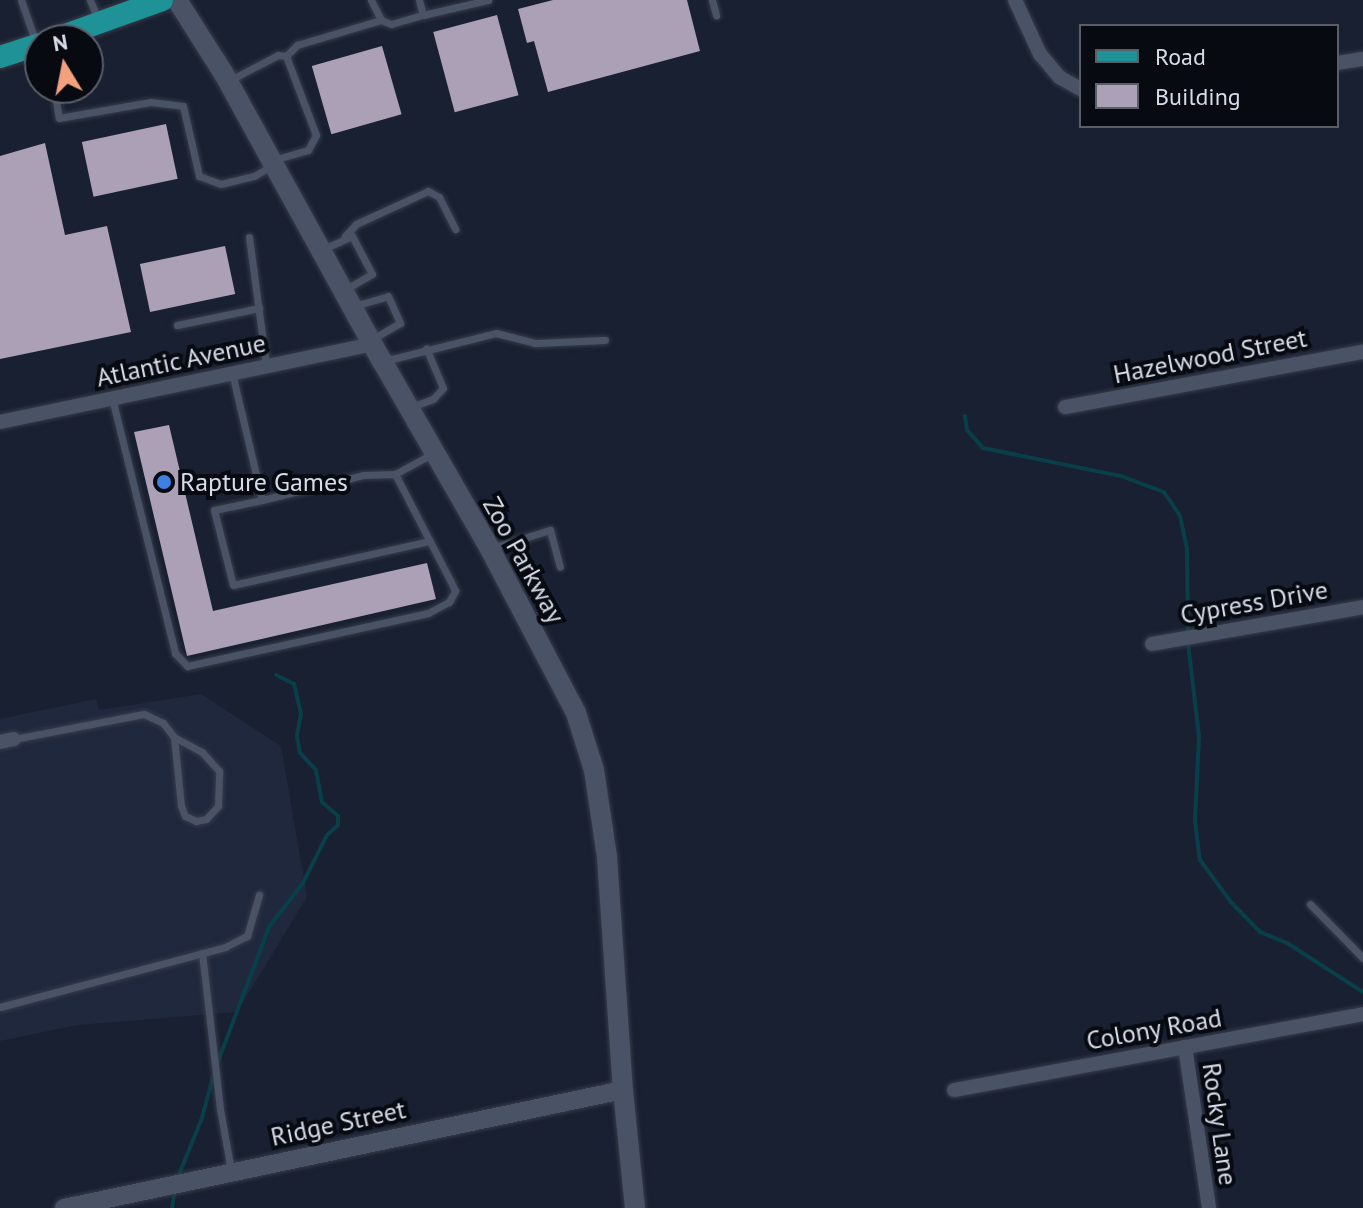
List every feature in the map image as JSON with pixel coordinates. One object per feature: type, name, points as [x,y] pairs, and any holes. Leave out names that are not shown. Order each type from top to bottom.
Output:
[{"type":"main road","points":[[99,24],[162,0]]},
{"type":"main road","name":"Zoo Parkway","points":[[177,0],[228,81],[375,349],[490,549],[576,713],[594,770],[607,857],[623,1090],[635,1208]]},
{"type":"main road","points":[[0,57],[24,49]]},
{"type":"street","points":[[1015,0],[1040,54],[1059,77],[1079,88]]},
{"type":"street","points":[[1339,63],[1363,59]]},
{"type":"street","name":"Atlantic Avenue","points":[[0,422],[266,366],[375,349]]},
{"type":"street","name":"Hazelwood Street","points":[[1065,407],[1363,352]]},
{"type":"street","name":"Cypress Drive","points":[[1152,644],[1363,607]]},
{"type":"street","name":"Colony Road","points":[[954,1090],[1363,1014]]},
{"type":"street","name":"Rocky Lane","points":[[1185,1047],[1209,1208]]},
{"type":"street","name":"Ridge Street","points":[[64,1208],[623,1090]]},
{"type":"lane","points":[[21,0],[33,24]]},
{"type":"lane","points":[[90,0],[99,24]]},
{"type":"lane","points":[[371,0],[381,20]]},
{"type":"lane","points":[[419,0],[423,15]]},
{"type":"lane","points":[[286,56],[297,45],[381,20],[391,24],[488,0]]},
{"type":"lane","points":[[712,0],[716,15]]},
{"type":"lane","points":[[228,81],[278,55],[286,56]]},
{"type":"lane","points":[[57,104],[59,118],[151,102],[183,106],[199,176],[221,184],[254,176],[271,163],[308,150],[316,135],[286,56]]},
{"type":"lane","points":[[321,250],[345,236],[356,224],[428,191],[439,197],[455,229]]},
{"type":"lane","points":[[345,236],[352,236],[372,274],[348,298]]},
{"type":"lane","points":[[249,237],[266,366]]},
{"type":"lane","points":[[348,298],[388,296],[400,323],[375,349]]},
{"type":"lane","points":[[177,325],[259,308]]},
{"type":"lane","points":[[375,349],[426,348],[496,333],[535,343],[605,340]]},
{"type":"lane","points":[[409,407],[433,399],[443,388],[426,348]]},
{"type":"lane","points":[[232,373],[262,500]]},
{"type":"lane","points":[[112,398],[175,653],[187,666],[196,667],[440,608],[455,591],[395,474]]},
{"type":"lane","points":[[430,541],[233,585],[214,510],[364,475],[395,474],[434,453]]},
{"type":"lane","points":[[490,549],[550,530],[560,567]]},
{"type":"lane","points":[[7,741],[144,714],[163,723],[174,737],[202,752],[219,771],[218,806],[206,819],[196,821],[185,816],[181,806],[174,737]]},
{"type":"lane","points":[[0,1007],[202,953],[247,936],[259,895]]},
{"type":"lane","points":[[1310,904],[1363,958]]},
{"type":"lane","points":[[202,953],[220,1109],[232,1173]]},
{"type":"shaded area","points":[[201,694],[281,746],[307,897],[237,1012],[78,1025],[0,1041],[0,719],[96,699],[99,710]]},
{"type":"building","points":[[553,0],[687,0],[700,51],[548,92],[534,41],[527,43],[518,9]]},
{"type":"building","points":[[497,15],[518,95],[455,112],[433,32]]},
{"type":"building","points":[[382,46],[402,114],[331,134],[312,66]]},
{"type":"building","points":[[166,124],[178,179],[94,197],[82,142]]},
{"type":"building","points":[[45,143],[65,235],[107,226],[131,332],[0,359],[0,156]]},
{"type":"building","points":[[225,246],[235,294],[150,312],[140,264]]},
{"type":"building","points":[[169,425],[213,611],[427,563],[436,599],[187,656],[134,432]]},
{"type":"waterway","points":[[965,416],[967,430],[983,448],[1121,476],[1164,492],[1180,516],[1187,550],[1188,634]]},
{"type":"waterway","points":[[1188,643],[1199,736],[1195,821],[1200,860],[1231,902],[1260,932],[1287,943],[1363,992]]},
{"type":"waterway","points":[[217,1064],[269,927],[303,883],[327,835],[338,825],[338,816],[322,802],[316,770],[300,753],[297,736],[301,714],[294,684],[276,675]]},
{"type":"waterway","points":[[178,1177],[202,1118],[214,1073]]},
{"type":"waterway","points":[[172,1208],[175,1190]]},
{"type":"place","name":"Rapture Games","points":[[164,482]]}]
